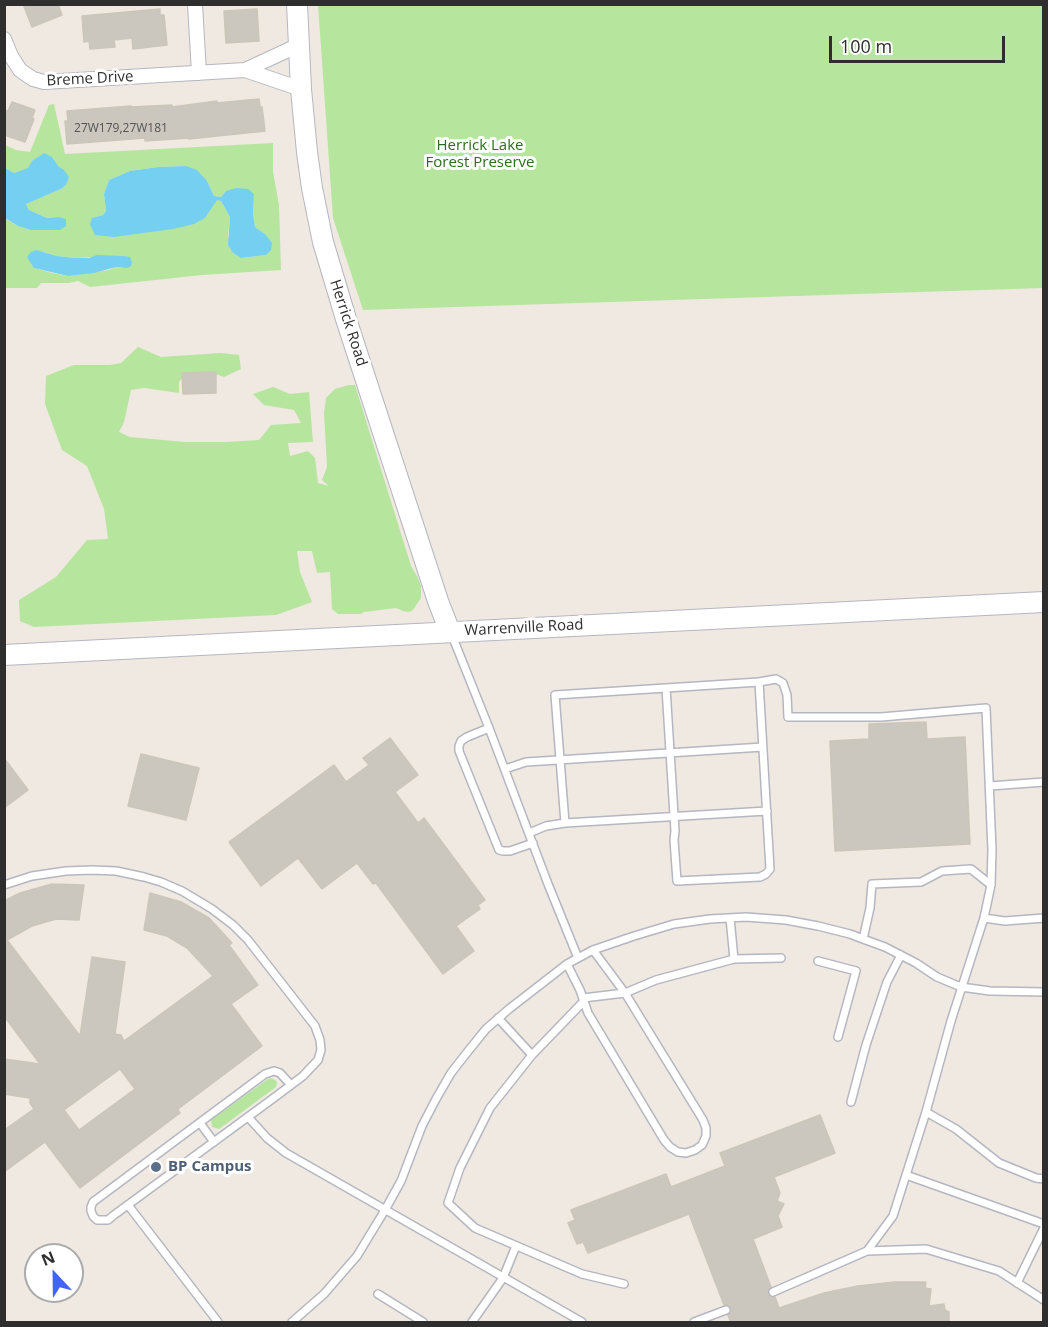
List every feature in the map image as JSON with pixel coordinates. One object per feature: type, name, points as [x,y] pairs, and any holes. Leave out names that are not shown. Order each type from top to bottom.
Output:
[{"type":"main road","name":"Herrick Road","points":[[297,4],[307,152],[312,189],[326,250],[346,319],[450,632]]},
{"type":"main road","name":"Warrenville Road","points":[[4,655],[1044,602]]},
{"type":"street","points":[[195,4],[199,73]]},
{"type":"street","name":"Breme Drive","points":[[4,39],[20,70],[33,79],[44,82],[245,70],[299,45]]},
{"type":"street","name":"Breme Drive","points":[[245,70],[301,89]]},
{"type":"lane","points":[[450,632],[578,958]]},
{"type":"lane","points":[[565,823],[555,695],[776,679],[783,683],[787,695],[788,717],[880,717],[986,708],[992,850],[991,885],[984,918],[893,1215],[867,1251]]},
{"type":"lane","points":[[666,688],[677,881],[760,877],[770,869],[759,682]]},
{"type":"lane","points":[[489,728],[467,737],[459,746],[459,751],[499,850],[510,851],[533,843]]},
{"type":"lane","points":[[505,769],[526,762],[763,747]]},
{"type":"lane","points":[[990,786],[1044,782]]},
{"type":"lane","points":[[529,833],[546,826],[565,823],[767,811]]},
{"type":"lane","points":[[863,939],[870,908],[872,884],[921,882],[942,871],[971,869],[991,885]]},
{"type":"lane","points":[[4,885],[32,876],[66,871],[116,871],[161,882],[182,891],[212,909],[248,940],[318,1032],[321,1046],[318,1060],[311,1068],[291,1085],[108,1220],[97,1220],[91,1212],[93,1202],[270,1072],[280,1073],[291,1085]]},
{"type":"lane","points":[[291,1323],[324,1294],[357,1256],[401,1181],[422,1126],[446,1082],[486,1029],[567,964],[593,950],[674,924],[746,917],[786,920],[829,929],[885,947],[961,987],[990,991],[1044,992]]},
{"type":"lane","points":[[730,918],[734,959]]},
{"type":"lane","points":[[984,918],[1005,921],[1044,918]]},
{"type":"lane","points":[[567,964],[588,1013],[664,1140],[678,1152],[686,1153],[695,1150],[702,1145],[706,1136],[704,1120],[625,993],[593,950]]},
{"type":"lane","points":[[851,1102],[866,1045],[887,982],[901,956]]},
{"type":"lane","points":[[624,1284],[582,1274],[475,1228],[448,1203],[460,1168],[490,1108],[532,1055],[583,1000],[625,993],[656,980],[734,959],[781,958]]},
{"type":"lane","points":[[818,961],[856,971],[838,1037]]},
{"type":"lane","points":[[498,1018],[532,1055]]},
{"type":"lane","points":[[926,1112],[956,1129],[999,1163],[1044,1179]]},
{"type":"lane","points":[[248,1117],[267,1138],[286,1153],[582,1323]]},
{"type":"lane","points":[[200,1123],[214,1142]]},
{"type":"lane","points":[[906,1175],[1044,1226],[1017,1283]]},
{"type":"lane","points":[[128,1205],[218,1323]]},
{"type":"lane","points":[[472,1323],[503,1278],[516,1246]]},
{"type":"lane","points":[[773,1292],[867,1251],[926,1249],[999,1271],[1044,1300]]},
{"type":"lane","points":[[378,1294],[423,1323]]},
{"type":"lane","points":[[693,1323],[726,1310]]},
{"type":"green space","name":"Herrick Lake Forest Preserve","points":[[318,5],[1043,5],[1043,288],[363,310],[333,218]]},
{"type":"green space","points":[[54,104],[65,154],[273,143],[273,172],[279,205],[281,270],[202,275],[90,287],[78,281],[41,283],[37,288],[5,288],[4,218],[31,230],[60,230],[58,217],[47,218],[29,210],[26,204],[66,185],[52,157],[32,161],[29,168],[14,173],[5,168],[5,145],[16,150],[30,152],[49,105]],"holes":[[[186,166],[207,181],[214,196],[221,197],[226,191],[254,194],[255,227],[265,234],[271,243],[271,249],[266,255],[241,258],[233,253],[228,236],[230,217],[221,201],[217,199],[205,218],[92,218],[103,215],[106,211],[104,194],[109,180],[130,171]],[[44,252],[75,258],[123,256],[122,268],[116,267],[68,276],[52,273],[34,268]]]},
{"type":"green space","points":[[138,347],[161,357],[221,353],[239,355],[241,369],[224,377],[213,373],[185,375],[179,382],[179,393],[144,388],[131,390],[124,422],[119,432],[130,437],[185,442],[259,440],[271,425],[301,423],[294,410],[264,405],[253,394],[273,387],[290,394],[309,392],[313,442],[288,443],[290,456],[308,451],[315,458],[318,483],[329,486],[322,480],[327,467],[324,413],[326,398],[335,389],[355,385],[411,566],[421,586],[421,598],[413,610],[409,612],[396,608],[361,614],[338,614],[332,609],[330,572],[317,573],[312,551],[297,551],[300,572],[312,602],[276,615],[34,627],[20,621],[19,600],[56,577],[87,540],[108,539],[104,509],[87,466],[62,450],[45,404],[46,376],[74,365],[121,363]]},
{"type":"green space","points":[[271,1078],[277,1082],[276,1087],[219,1129],[212,1127],[211,1120]]},
{"type":"water","points":[[44,153],[52,157],[69,177],[66,185],[61,189],[26,204],[29,210],[47,218],[66,219],[66,226],[60,230],[31,230],[18,226],[5,218],[5,168],[14,173],[28,168],[32,161]]},
{"type":"water","points":[[186,166],[197,170],[207,181],[214,196],[221,197],[226,191],[236,188],[248,189],[254,194],[255,227],[272,243],[271,250],[266,255],[241,258],[233,253],[228,245],[230,217],[221,201],[217,200],[205,218],[194,224],[114,237],[95,235],[90,224],[92,218],[103,215],[106,211],[104,194],[109,180],[130,171]]},
{"type":"water","points":[[36,250],[75,258],[89,258],[97,255],[123,256],[130,257],[132,262],[127,268],[116,267],[94,273],[68,276],[34,268],[27,257]]},
{"type":"building","points":[[23,4],[58,4],[62,15],[32,27]]},
{"type":"building","points":[[160,9],[160,15],[164,15],[167,45],[133,49],[132,38],[114,40],[115,47],[90,49],[89,41],[84,42],[82,16]]},
{"type":"building","points":[[257,9],[259,41],[226,43],[224,11]]},
{"type":"building","points":[[259,99],[265,131],[189,139],[145,141],[145,138],[67,144],[65,121],[68,121],[67,111],[131,106],[172,105],[172,107],[217,101],[217,103]]},
{"type":"building","points":[[12,102],[35,110],[25,142],[4,135],[4,110],[8,111]]},
{"type":"building","points":[[216,372],[216,393],[183,394],[182,373]]},
{"type":"building","points":[[926,722],[927,739],[965,737],[970,844],[835,851],[830,741],[869,739],[869,724]]},
{"type":"building","points":[[390,738],[418,775],[395,792],[418,823],[424,818],[485,900],[478,905],[480,909],[456,926],[474,951],[443,974],[376,883],[373,884],[357,863],[322,889],[298,858],[261,886],[229,842],[334,765],[346,782],[369,765],[363,758]]},
{"type":"building","points":[[141,754],[199,768],[186,820],[128,806]]},
{"type":"building","points":[[4,758],[28,790],[4,808]]},
{"type":"building","points":[[52,884],[84,885],[79,920],[56,919],[32,926],[7,940],[80,1036],[92,957],[125,962],[115,1034],[121,1035],[124,1041],[213,976],[187,948],[167,936],[144,930],[150,893],[181,902],[209,918],[232,943],[229,945],[258,985],[231,1004],[262,1046],[178,1109],[180,1113],[80,1188],[45,1142],[4,1172],[4,1130],[34,1109],[30,1098],[4,1094],[4,1059],[40,1064],[4,1016],[4,901],[20,893]],"holes":[[[120,1069],[135,1089],[79,1130],[64,1110]]]},
{"type":"building","points":[[820,1115],[835,1153],[774,1177],[780,1193],[777,1201],[784,1204],[778,1216],[782,1227],[753,1239],[771,1287],[768,1295],[775,1297],[779,1308],[824,1293],[858,1286],[895,1282],[926,1282],[925,1288],[931,1289],[929,1306],[944,1304],[945,1310],[949,1312],[949,1323],[731,1323],[728,1315],[731,1308],[724,1305],[689,1214],[588,1253],[583,1242],[577,1244],[568,1223],[575,1220],[571,1210],[666,1174],[671,1187],[725,1166],[720,1153]]},
{"type":"place","name":"BP Campus","points":[[156,1167]]}]
